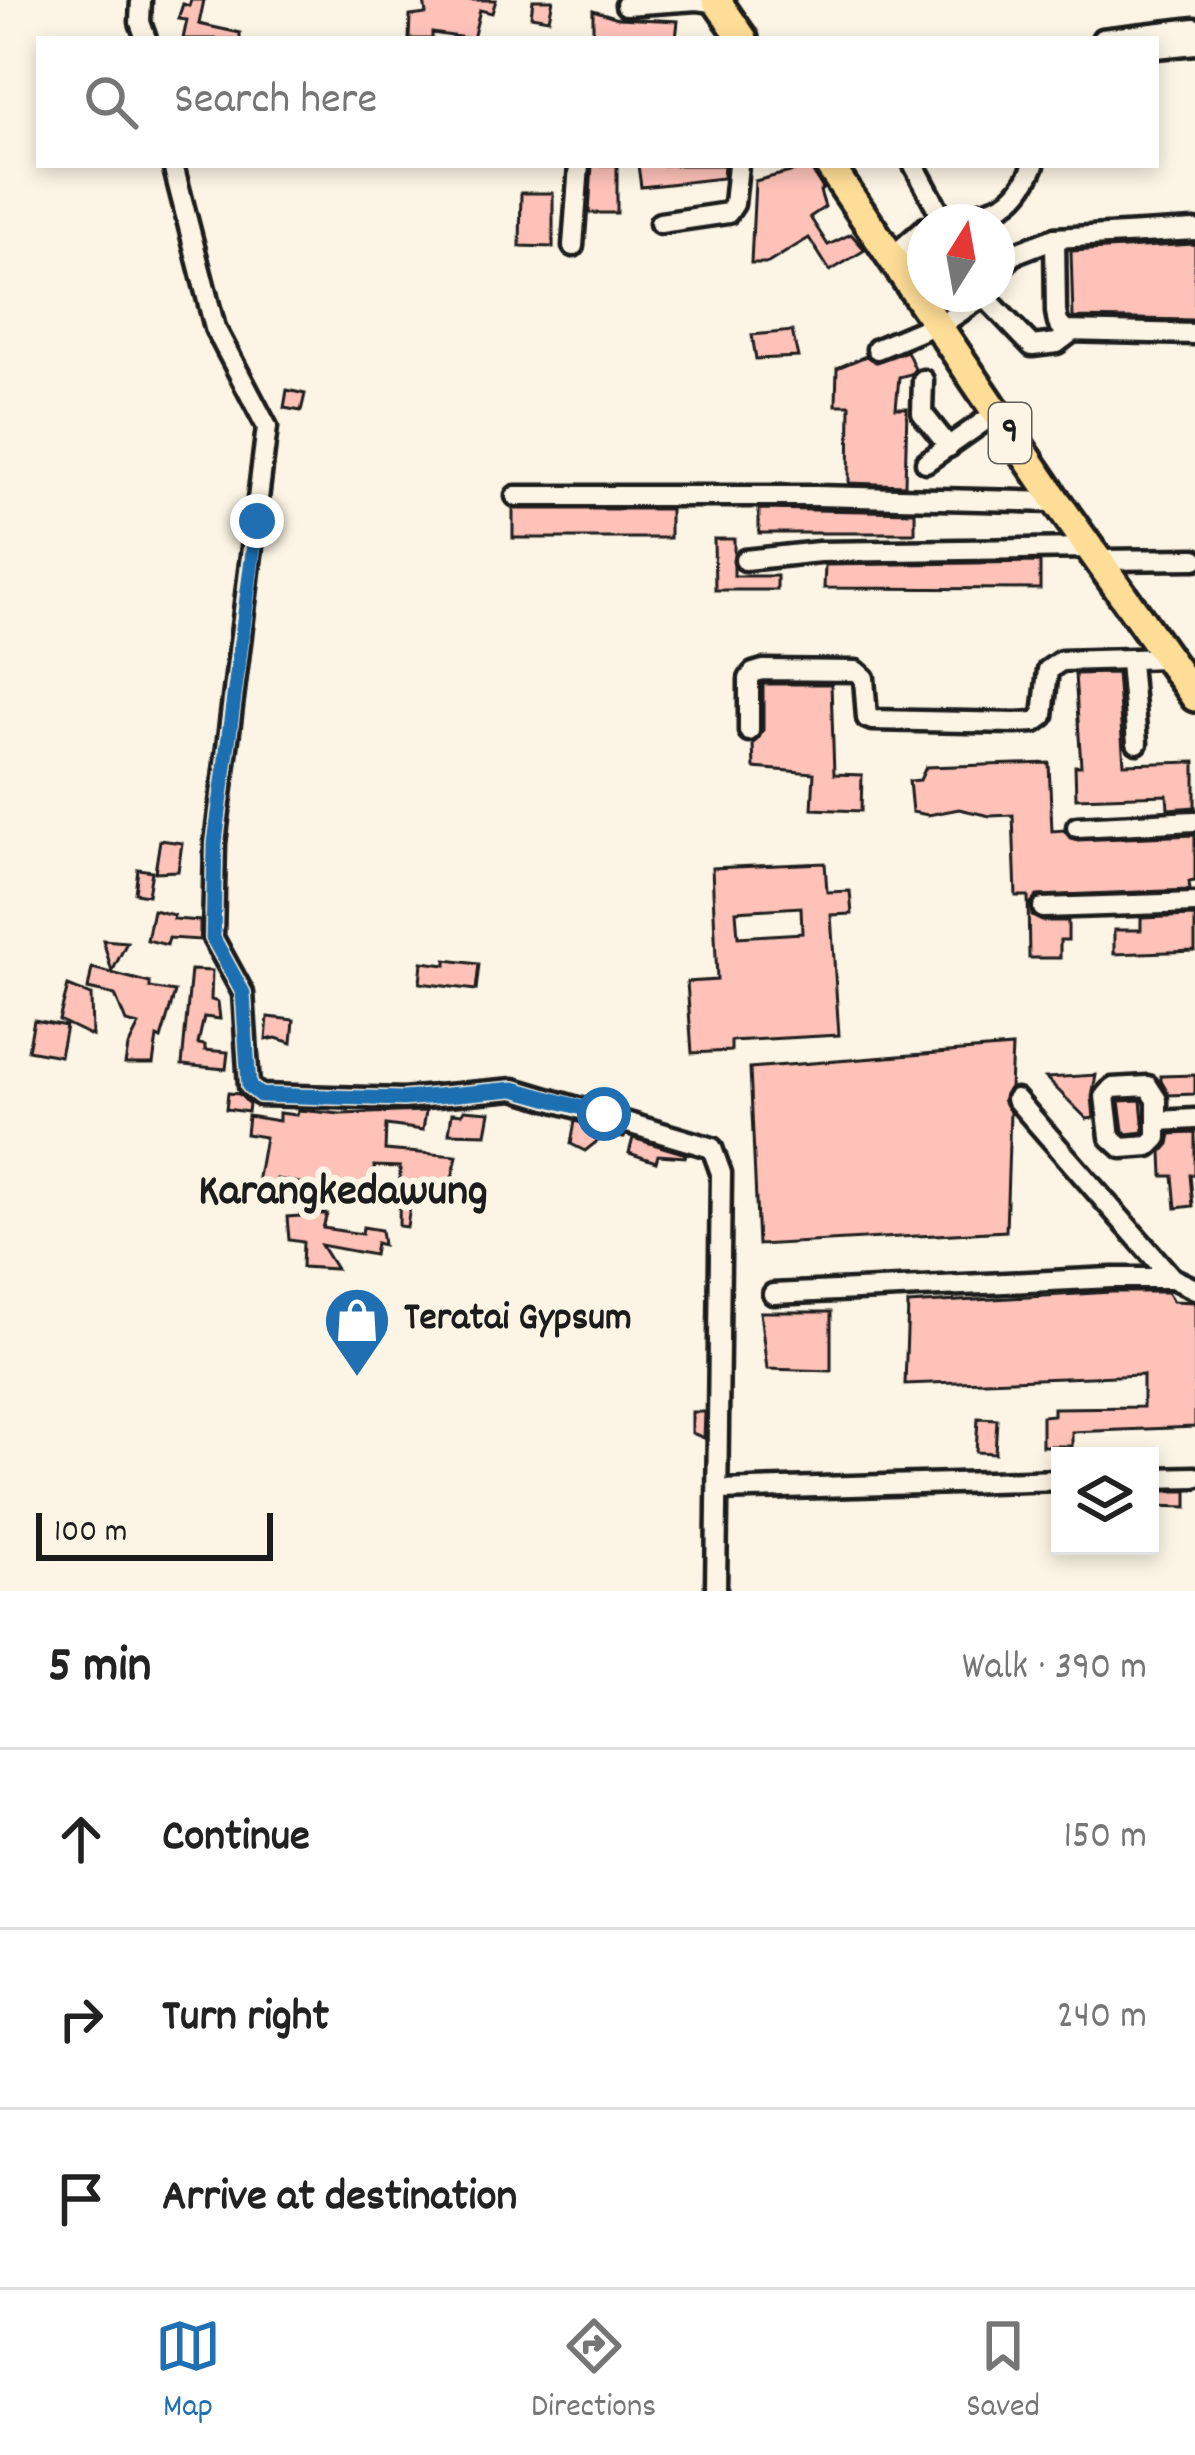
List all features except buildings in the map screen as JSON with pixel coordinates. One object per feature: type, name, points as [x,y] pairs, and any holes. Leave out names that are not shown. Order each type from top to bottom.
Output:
[{"type":"highway","points":[[717,2],[741,36]]},
{"type":"highway","name":"9","points":[[831,168],[1195,697]]},
{"type":"street","points":[[141,0],[145,36]]},
{"type":"street","points":[[626,4],[717,2]]},
{"type":"street","points":[[1127,36],[1195,28]]},
{"type":"street","points":[[1159,48],[1195,44]]},
{"type":"street","points":[[174,168],[214,328],[267,427],[215,843],[213,938],[243,993],[249,1086],[260,1095],[362,1100],[514,1089],[712,1148],[721,1173],[716,1591]]},
{"type":"street","points":[[573,246],[579,168]]},
{"type":"street","points":[[660,223],[728,213],[734,204],[738,168]]},
{"type":"street","points":[[915,168],[928,204]]},
{"type":"street","points":[[1005,204],[1032,168]]},
{"type":"street","points":[[1015,254],[1055,238],[1195,230]]},
{"type":"street","points":[[1055,238],[1058,323],[1069,334]]},
{"type":"street","points":[[891,258],[907,245]]},
{"type":"street","points":[[877,349],[956,312]]},
{"type":"street","points":[[1001,312],[1032,346],[1058,343],[1069,334],[1195,334]]},
{"type":"street","points":[[923,380],[922,413],[949,447]]},
{"type":"street","points":[[926,462],[996,413]]},
{"type":"street","points":[[516,496],[1057,502]]},
{"type":"street","points":[[745,560],[819,552],[1195,559]]},
{"type":"street","points":[[749,731],[749,679],[763,670],[856,671],[864,678],[867,718],[872,721],[1015,723],[1035,722],[1043,716],[1048,670],[1061,661],[1168,658]]},
{"type":"street","points":[[1130,662],[1137,743]]},
{"type":"street","points":[[1077,827],[1195,821]]},
{"type":"street","points":[[1043,908],[1195,903]]},
{"type":"street","points":[[1016,1099],[1172,1278],[1195,1289]]},
{"type":"street","points":[[1158,1121],[1195,1120]]},
{"type":"street","points":[[773,1294],[1172,1278]]},
{"type":"street","points":[[1159,1478],[1195,1477]]},
{"type":"street","points":[[719,1490],[1051,1480]]},
{"type":"place","name":"Teratai Gypsum","points":[[357,1379]]},
{"type":"district","name":"Karangkedawung","points":[[343,1194]]},
{"type":"route","points":[[257,521],[215,843],[213,938],[243,993],[249,1086],[260,1095],[362,1100],[514,1089],[604,1114]]}]
